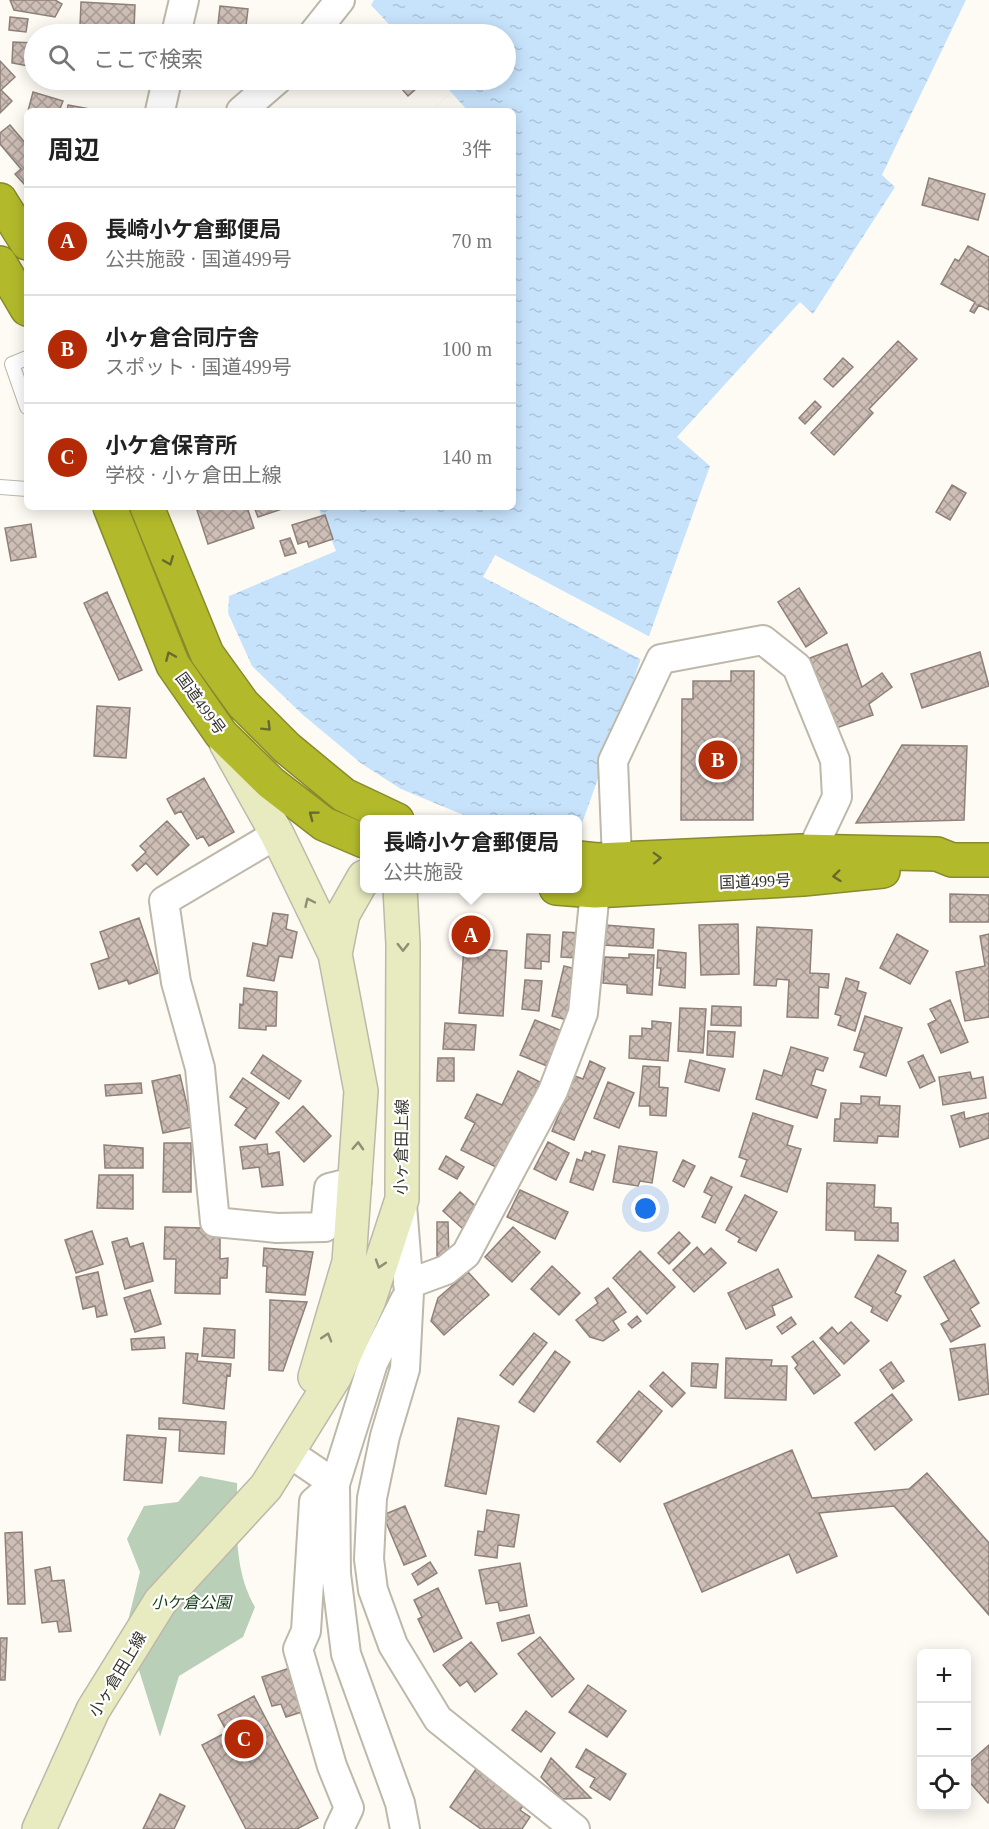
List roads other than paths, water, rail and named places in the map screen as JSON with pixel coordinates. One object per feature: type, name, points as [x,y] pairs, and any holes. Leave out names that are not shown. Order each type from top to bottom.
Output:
[{"type":"highway","points":[[0,200],[24,238]]},
{"type":"highway","points":[[0,263],[24,304]]},
{"type":"highway","name":"国道499号","points":[[111,510],[173,665],[221,734],[271,783],[315,817],[360,839]]},
{"type":"highway","name":"国道499号","points":[[148,510],[207,654],[243,704],[287,748],[344,795],[388,815]]},
{"type":"highway","name":"国道499号","points":[[582,858],[617,859],[812,852],[938,854],[952,860],[989,860]]},
{"type":"highway","name":"国道499号","points":[[582,890],[803,879],[939,866],[952,860]]},
{"type":"main road","name":"小ヶ倉田上線","points":[[221,734],[277,834],[335,954],[361,1091],[357,1181],[349,1262],[317,1370],[288,1452]]},
{"type":"main road","points":[[344,795],[365,815]]},
{"type":"main road","name":"小ヶ倉田上線","points":[[335,954],[343,914],[360,884]]},
{"type":"main road","name":"小ヶ倉田上線","points":[[39,1829],[93,1710],[160,1602],[266,1487],[335,1376],[369,1300],[402,1199],[403,944],[400,893]]},
{"type":"street","points":[[178,24],[184,0]]},
{"type":"street","points":[[321,24],[340,0]]},
{"type":"street","points":[[161,108],[165,90]]},
{"type":"street","points":[[244,108],[265,90]]},
{"type":"street","points":[[617,859],[612,761],[661,659],[763,640],[797,667],[835,760],[837,797],[812,852]]},
{"type":"street","points":[[277,834],[164,901],[176,982],[200,1068],[215,1222],[277,1228],[325,1227],[329,1188],[357,1181]]},
{"type":"street","points":[[405,1829],[400,1803],[346,1654],[336,1574],[335,1484],[373,1363],[409,1288],[446,1270],[466,1254],[553,1091],[584,1013],[595,891]]},
{"type":"street","points":[[402,1199],[409,1288],[405,1369],[385,1436],[372,1498],[369,1529],[372,1590],[381,1619],[406,1670],[438,1719],[575,1829]]},
{"type":"street","points":[[288,1452],[335,1484]]},
{"type":"street","points":[[335,1484],[314,1502],[306,1631],[298,1649],[332,1766],[349,1808],[339,1829]]},
{"type":"lane","points":[[24,359],[12,364],[24,398]]},
{"type":"lane","points":[[0,487],[24,489]]},
{"type":"water","points":[[374,0],[966,0],[882,175],[895,187],[813,314],[800,302],[677,437],[710,466],[582,823],[582,815],[463,815],[401,789],[362,764],[303,715],[252,666],[228,613],[229,596],[336,551],[319,510],[516,510],[516,108],[435,108],[451,92],[449,90],[516,90],[516,24],[389,24],[371,5]]},
{"type":"place","name":"小ヶ倉合同庁舎","points":[[718,760]]},
{"type":"place","name":"長崎小ケ倉郵便局","points":[[471,935]]},
{"type":"place","name":"小ケ倉保育所","points":[[244,1739]]},
{"type":"park label","name":"小ケ倉公園","points":[[191,1602]]}]
